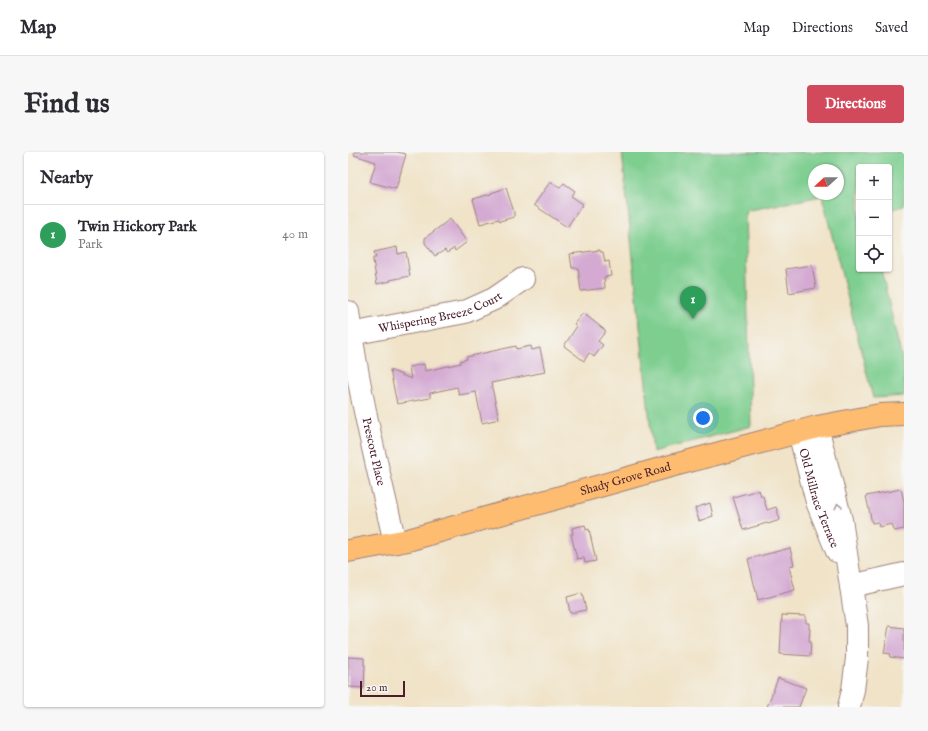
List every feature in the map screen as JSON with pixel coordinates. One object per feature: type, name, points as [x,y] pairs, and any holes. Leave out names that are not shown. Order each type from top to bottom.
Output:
[{"type":"main road","name":"Shady Grove Road","points":[[348,551],[395,542],[808,429],[880,415],[904,414]]},
{"type":"street","name":"Whispering Breeze Court","points":[[351,334],[465,312],[494,299],[523,279]]},
{"type":"street","name":"Prescott Place","points":[[348,312],[368,424],[395,542]]},
{"type":"street","name":"Old Millrace Terrace","points":[[808,429],[841,520],[857,626],[857,658],[853,690],[849,707]]},
{"type":"street","points":[[851,586],[904,574]]},
{"type":"green space","points":[[622,152],[904,152],[904,206],[892,209],[892,164],[856,164],[856,272],[882,272],[904,368],[904,396],[873,398],[823,200],[844,200],[844,164],[808,164],[808,199],[745,211],[751,426],[653,452]]},
{"type":"building","points":[[354,152],[397,152],[406,154],[396,189],[370,182],[376,162],[354,155]]},
{"type":"building","points":[[550,182],[560,188],[564,183],[575,191],[571,196],[583,204],[567,227],[534,205]]},
{"type":"building","points":[[506,188],[514,212],[514,217],[480,224],[473,199]]},
{"type":"building","points":[[450,219],[467,242],[455,251],[454,248],[447,253],[445,250],[435,256],[425,243],[425,238]]},
{"type":"building","points":[[397,247],[398,254],[406,252],[410,276],[377,284],[373,260],[373,258],[376,258],[374,252]]},
{"type":"building","points":[[600,250],[600,252],[603,252],[605,262],[609,261],[611,276],[604,277],[605,288],[581,291],[578,268],[572,268],[570,254]]},
{"type":"building","points":[[812,265],[816,288],[789,293],[786,269]]},
{"type":"building","points":[[583,313],[606,331],[598,341],[603,345],[594,357],[589,353],[584,361],[564,346],[577,326],[574,324]]},
{"type":"building","points":[[516,346],[516,349],[531,346],[532,350],[540,348],[545,372],[491,383],[499,419],[482,423],[476,392],[459,395],[457,387],[430,393],[430,398],[397,404],[390,370],[411,379],[409,367],[424,364],[425,371],[461,363],[460,361],[467,359],[466,357]]},
{"type":"building","points":[[901,489],[904,502],[904,529],[894,531],[892,524],[879,527],[878,522],[872,523],[866,496]]},
{"type":"building","points":[[759,490],[761,496],[763,496],[767,510],[776,507],[780,520],[743,530],[733,497]]},
{"type":"building","points":[[710,503],[713,516],[699,521],[695,508]]},
{"type":"building","points":[[585,525],[586,530],[589,529],[596,561],[585,563],[584,558],[577,559],[571,534],[573,534],[572,528]]},
{"type":"building","points":[[790,548],[794,565],[789,566],[795,590],[758,600],[748,559]]},
{"type":"building","points":[[582,593],[586,610],[570,613],[567,597]]},
{"type":"building","points":[[782,615],[806,616],[806,623],[809,623],[810,629],[810,656],[780,654]]},
{"type":"building","points":[[889,626],[904,628],[904,659],[890,657],[891,654],[884,653]]},
{"type":"building","points":[[348,657],[364,658],[364,688],[348,687]]},
{"type":"building","points":[[778,678],[806,688],[799,707],[767,707]]},
{"type":"place","name":"Twin Hickory Park","points":[[693,319]]}]
